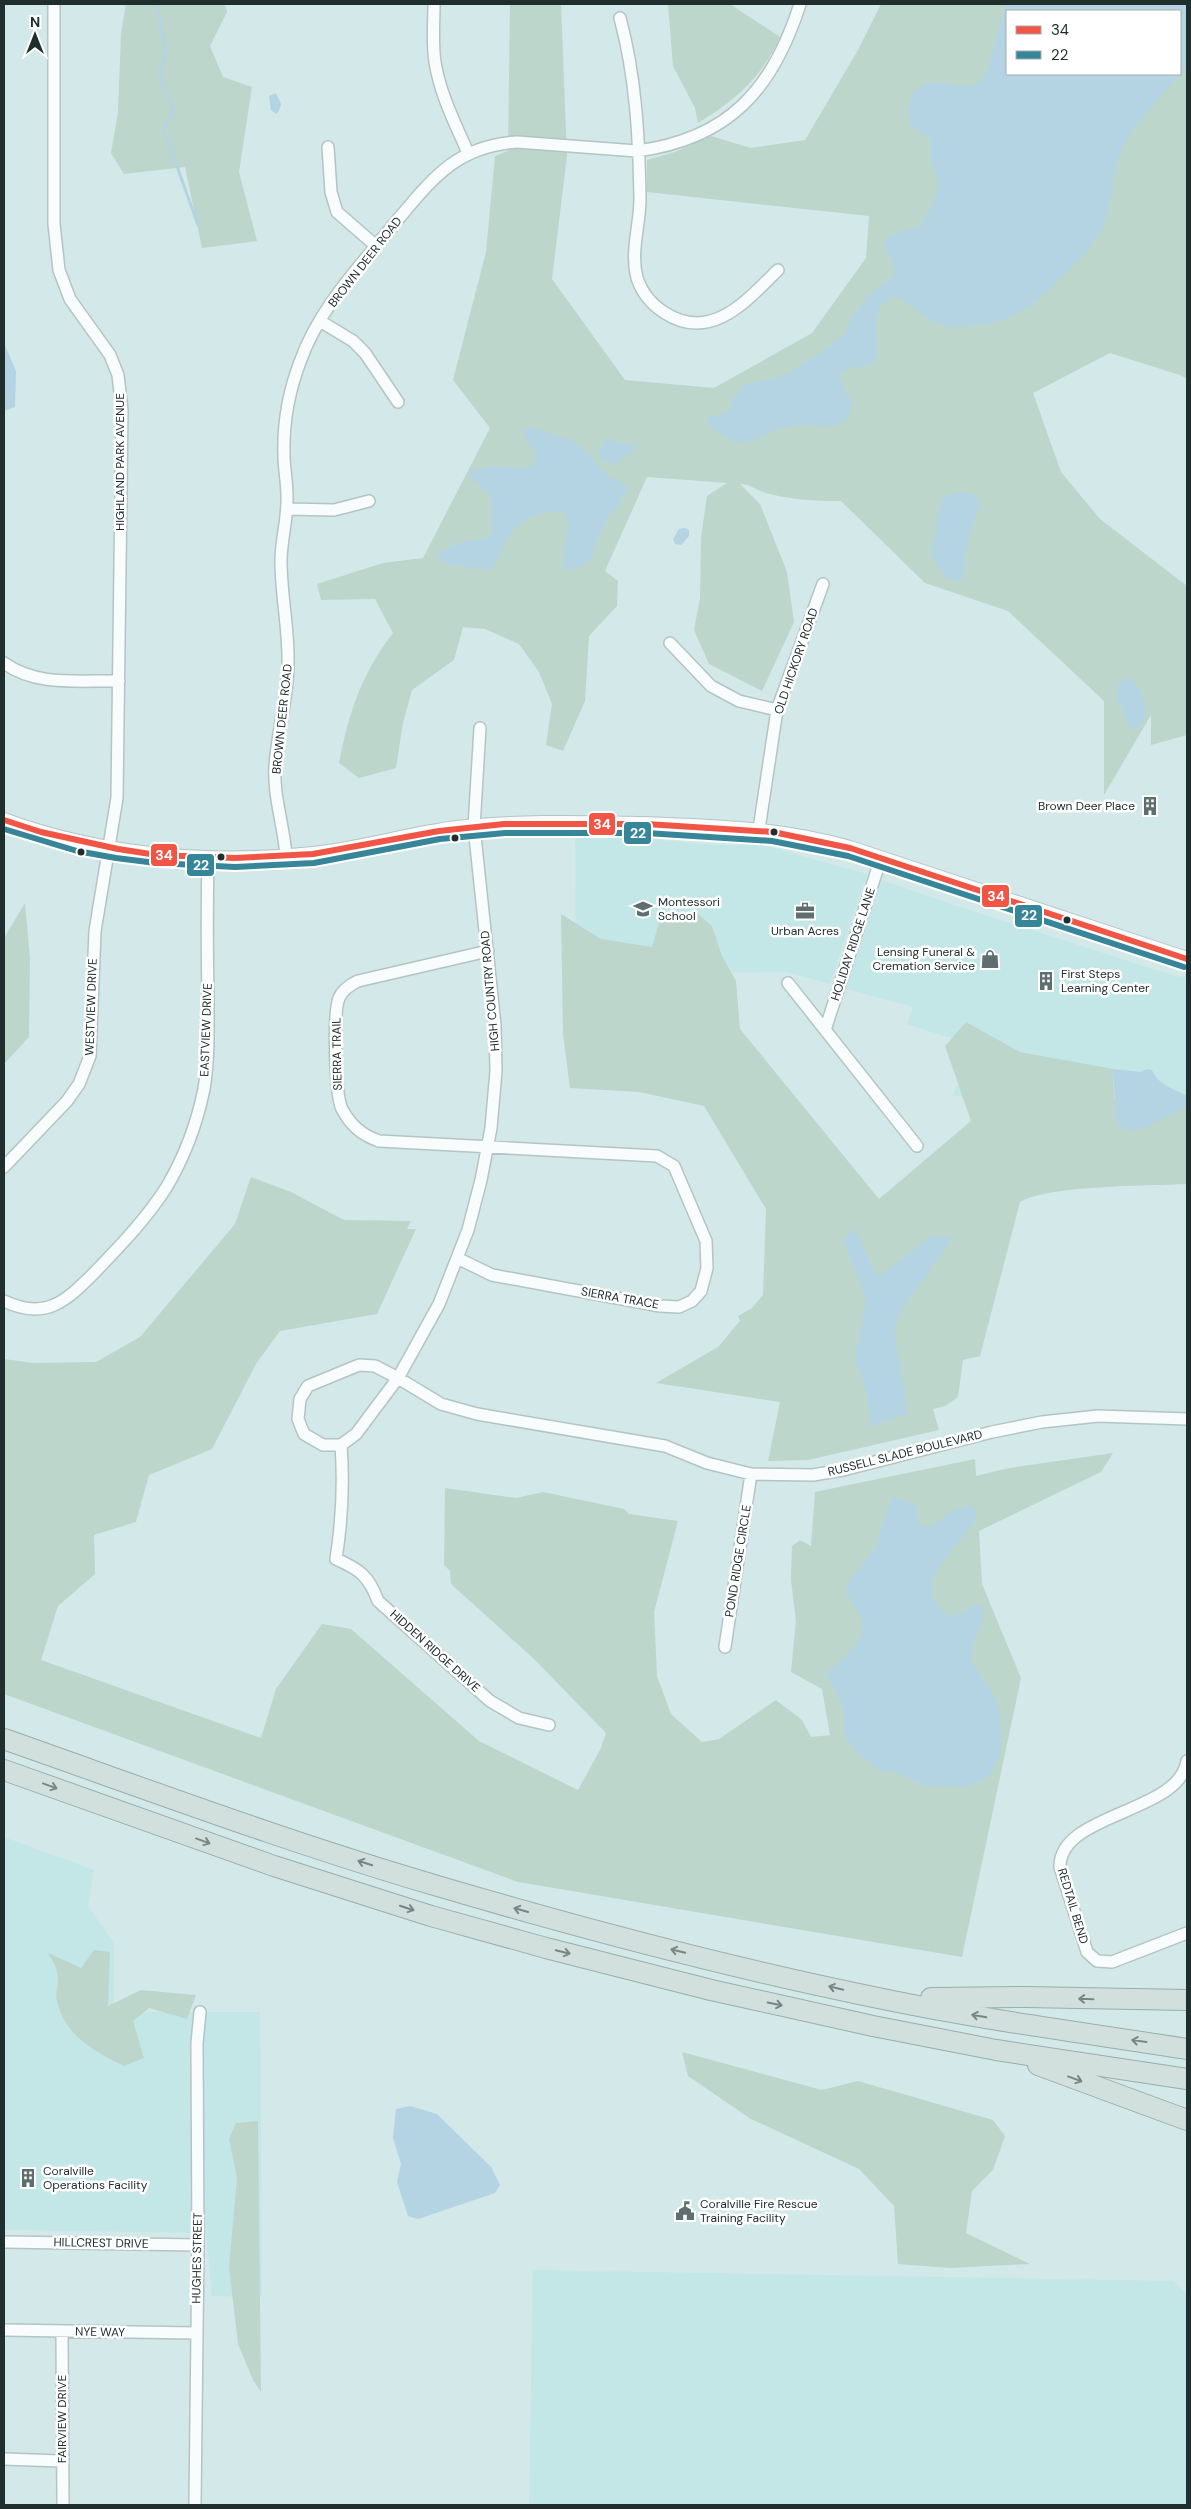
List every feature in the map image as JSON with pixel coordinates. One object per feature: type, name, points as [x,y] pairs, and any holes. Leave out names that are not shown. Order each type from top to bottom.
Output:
[{"type":"highway","points":[[4,1739],[279,1836],[440,1887],[713,1960],[884,1999],[1027,2025],[1187,2048]]},
{"type":"highway","points":[[4,1770],[274,1866],[431,1916],[711,1990],[873,2026],[996,2050],[1187,2079]]},
{"type":"highway","points":[[884,1999],[1026,1997],[1187,2000]]},
{"type":"highway","points":[[996,2050],[1187,2120]]},
{"type":"street","name":"HIGHLAND PARK AVENUE","points":[[54,4],[54,224],[59,270],[70,299],[110,355],[118,375],[122,410],[117,798],[109,847]]},
{"type":"street","points":[[434,4],[433,45],[437,73],[448,107],[468,153]]},
{"type":"street","name":"BROWN DEER ROAD","points":[[286,856],[275,783],[275,766],[288,689],[288,639],[281,564],[287,509],[284,455],[287,408],[300,362],[320,321],[337,293],[436,176],[446,167],[468,153],[492,145],[517,142],[637,151],[656,149],[692,138],[724,120],[744,105],[757,92],[778,61],[800,4]]},
{"type":"street","points":[[620,18],[630,55],[634,87],[640,200],[635,266],[642,289],[657,307],[678,319],[691,322],[713,320],[736,309],[778,270]]},
{"type":"street","points":[[328,147],[331,192],[337,212],[376,246]]},
{"type":"street","points":[[320,321],[353,341],[365,353],[398,402]]},
{"type":"street","points":[[287,509],[334,510],[369,501]]},
{"type":"street","name":"OLD HICKORY ROAD","points":[[759,829],[777,710],[823,584]]},
{"type":"street","points":[[670,642],[711,686],[739,701],[777,710]]},
{"type":"street","points":[[4,663],[21,673],[35,678],[119,681]]},
{"type":"street","name":"HIGH COUNTRY ROAD","points":[[341,1445],[356,1434],[398,1378],[439,1304],[468,1230],[487,1148],[496,1071],[495,1025],[474,827],[480,728]]},
{"type":"street","points":[[4,820],[38,831],[109,847],[208,858],[315,854],[474,827],[574,822],[759,829],[822,840],[1187,958]]},
{"type":"street","name":"WESTVIEW DRIVE","points":[[4,1167],[67,1101],[86,1069],[92,1031],[92,966],[95,932],[109,847]]},
{"type":"street","name":"EASTVIEW DRIVE","points":[[4,1301],[21,1308],[43,1309],[56,1306],[72,1295],[148,1214],[182,1159],[204,1089],[208,1049],[208,858]]},
{"type":"street","name":"HOLIDAY RIDGE LANE","points":[[825,1030],[881,858]]},
{"type":"street","name":"SIERRA TRAIL","points":[[487,1148],[379,1141],[357,1130],[341,1107],[337,1091],[337,1007],[339,998],[348,986],[358,981],[488,951]]},
{"type":"street","points":[[788,983],[917,1146]]},
{"type":"street","name":"SIERRA TRACE","points":[[457,1258],[492,1275],[660,1306],[679,1307],[692,1301],[701,1291],[706,1278],[706,1241],[674,1166],[663,1158],[647,1155],[487,1148]]},
{"type":"street","name":"RUSSELL SLADE BOULEVARD","points":[[341,1445],[323,1445],[304,1434],[298,1420],[300,1399],[308,1386],[359,1366],[375,1366],[441,1404],[477,1414],[665,1446],[707,1462],[751,1474],[813,1475],[843,1470],[992,1432],[1042,1422],[1098,1416],[1187,1419]]},
{"type":"street","name":"HIDDEN RIDGE DRIVE","points":[[341,1445],[343,1480],[342,1519],[336,1559],[357,1569],[372,1585],[378,1601],[490,1701],[519,1718],[549,1725]]},
{"type":"street","name":"POND RIDGE CIRCLE","points":[[724,1647],[751,1474]]},
{"type":"street","name":"REDTAIL BEND","points":[[1187,1761],[1186,1769],[1178,1782],[1152,1798],[1106,1819],[1082,1834],[1066,1846],[1060,1860],[1060,1867],[1087,1952],[1098,1961],[1112,1962],[1187,1933]]},
{"type":"street","name":"HUGHES STREET","points":[[195,2505],[195,2334],[198,2245],[197,2043],[200,2012]]},
{"type":"street","name":"HILLCREST DRIVE","points":[[4,2242],[198,2245]]},
{"type":"street","name":"NYE WAY","points":[[4,2330],[195,2334]]},
{"type":"street","name":"FAIRVIEW DRIVE","points":[[62,2332],[61,2461],[63,2505]]},
{"type":"street","points":[[4,2459],[61,2461]]},
{"type":"shaded area","points":[[1006,4],[1187,4],[1187,66],[1181,74],[1181,10],[1006,10],[1006,75],[1180,75],[1145,114],[1124,145],[1115,170],[1104,225],[1094,242],[1082,257],[1040,298],[1027,308],[1008,318],[996,322],[958,327],[936,323],[899,298],[888,298],[881,305],[876,322],[877,349],[874,362],[850,368],[840,374],[840,379],[851,402],[850,413],[842,423],[832,426],[790,426],[751,441],[740,443],[729,439],[707,424],[708,417],[722,414],[731,409],[731,398],[738,394],[744,385],[781,377],[821,353],[845,333],[852,317],[869,295],[893,276],[894,271],[886,250],[885,241],[892,234],[919,227],[938,190],[938,181],[930,159],[931,139],[911,126],[909,108],[912,96],[921,86],[929,83],[964,86],[980,82],[988,69]]},
{"type":"shaded area","points":[[276,93],[281,104],[276,114],[271,110],[269,96]]},
{"type":"shaded area","points":[[4,343],[16,371],[15,407],[4,411]]},
{"type":"shaded area","points":[[532,427],[575,442],[591,456],[606,475],[619,481],[627,488],[623,498],[601,531],[591,560],[577,569],[565,570],[563,563],[568,521],[563,512],[548,512],[526,519],[514,529],[491,570],[446,564],[436,556],[453,545],[487,538],[492,532],[490,495],[467,475],[484,467],[525,468],[533,466],[536,453],[523,434],[525,428]]},
{"type":"shaded area","points":[[605,439],[636,446],[616,464],[602,460],[598,453]]},
{"type":"shaded area","points":[[970,493],[974,495],[980,504],[967,543],[964,578],[962,581],[946,579],[932,557],[931,551],[939,507],[945,497],[950,494]]},
{"type":"shaded area","points":[[685,528],[689,530],[689,536],[681,545],[675,544],[673,539],[679,529]]},
{"type":"shaded area","points":[[1128,677],[1137,686],[1143,697],[1145,709],[1144,722],[1137,728],[1129,727],[1122,706],[1117,702],[1117,684]]},
{"type":"shaded area","points":[[575,831],[711,845],[763,845],[867,874],[830,984],[786,972],[708,973],[576,1023]]},
{"type":"shaded area","points":[[882,880],[1175,976],[1187,977],[1187,1100],[952,1096],[977,1047],[907,1024],[913,1007],[846,989]]},
{"type":"shaded area","points":[[1113,1069],[1141,1072],[1146,1069],[1152,1070],[1162,1083],[1187,1096],[1187,1107],[1149,1126],[1129,1130],[1121,1128],[1116,1121]]},
{"type":"shaded area","points":[[855,1229],[878,1277],[931,1236],[953,1238],[902,1309],[894,1329],[908,1413],[871,1427],[865,1386],[855,1360],[866,1299],[843,1239]]},
{"type":"shaded area","points":[[892,1497],[916,1505],[919,1525],[935,1525],[949,1513],[962,1507],[971,1506],[977,1514],[973,1524],[935,1573],[932,1584],[935,1600],[949,1616],[963,1613],[974,1604],[981,1604],[984,1615],[973,1645],[971,1660],[997,1701],[1002,1739],[999,1756],[991,1773],[982,1781],[964,1787],[924,1786],[898,1773],[879,1770],[854,1750],[844,1736],[844,1714],[840,1699],[825,1674],[851,1652],[860,1637],[862,1621],[846,1593],[848,1583],[879,1543],[878,1538]]},
{"type":"shaded area","points":[[4,1837],[94,1870],[88,1906],[114,1943],[114,2012],[260,2012],[262,2297],[212,2296],[206,2233],[4,2230]]},
{"type":"shaded area","points":[[410,2106],[437,2114],[491,2167],[500,2185],[495,2193],[418,2219],[408,2216],[397,2182],[401,2164],[393,2138],[396,2109]]},
{"type":"shaded area","points":[[533,2270],[1173,2281],[1187,2294],[1187,2505],[529,2505]]},
{"type":"green space","points":[[126,4],[225,4],[227,12],[210,46],[223,77],[252,87],[239,172],[257,241],[202,248],[185,167],[124,174],[111,153],[118,112],[121,34]]},
{"type":"green space","points":[[510,4],[561,4],[567,156],[552,279],[625,380],[714,388],[812,333],[866,258],[869,216],[647,192],[647,160],[675,152],[711,136],[751,148],[805,140],[858,50],[881,4],[1187,4],[1187,379],[1180,375],[1110,353],[1033,393],[1061,472],[1100,519],[1187,586],[1187,735],[1151,745],[1151,715],[1104,795],[1104,701],[1008,611],[925,583],[841,501],[785,497],[740,484],[760,504],[787,572],[794,622],[762,691],[709,664],[694,630],[700,598],[701,538],[707,496],[727,483],[647,477],[605,571],[618,581],[617,606],[589,636],[585,701],[563,751],[546,745],[552,704],[539,672],[519,644],[485,629],[463,627],[454,660],[412,690],[403,723],[396,768],[359,778],[339,763],[347,727],[364,679],[393,633],[375,599],[321,600],[317,584],[383,563],[423,558],[490,428],[453,380],[486,252],[495,156],[508,151]]},
{"type":"green space","points":[[668,4],[730,4],[780,37],[765,64],[746,87],[724,106],[698,123],[695,108],[673,66]]},
{"type":"green space","points":[[25,903],[30,958],[29,1037],[4,1064],[4,938]]},
{"type":"green space","points":[[561,914],[601,939],[652,947],[661,916],[698,914],[712,926],[722,956],[736,981],[740,1029],[879,1199],[971,1121],[945,1046],[966,1022],[1020,1052],[1113,1069],[1114,1098],[1187,1100],[1187,1184],[1075,1189],[1034,1196],[1020,1202],[980,1356],[963,1360],[958,1397],[945,1406],[933,1409],[939,1430],[808,1460],[768,1461],[780,1402],[656,1383],[718,1347],[740,1321],[738,1316],[752,1308],[763,1295],[766,1209],[704,1106],[639,1092],[570,1088],[563,1034]]},
{"type":"green space","points":[[251,1177],[291,1192],[344,1220],[411,1221],[407,1229],[416,1229],[377,1314],[280,1331],[256,1364],[212,1449],[149,1475],[136,1522],[94,1535],[95,1574],[58,1606],[41,1660],[261,1738],[276,1689],[322,1624],[351,1629],[479,1741],[578,1790],[601,1748],[606,1733],[534,1659],[451,1584],[450,1571],[444,1565],[445,1488],[516,1498],[543,1492],[624,1509],[629,1514],[678,1521],[654,1612],[657,1676],[671,1714],[702,1742],[719,1739],[776,1700],[802,1720],[811,1737],[830,1735],[822,1689],[791,1672],[796,1621],[791,1580],[792,1546],[800,1540],[811,1546],[815,1492],[975,1459],[976,1476],[1009,1468],[1113,1453],[1101,1472],[979,1531],[982,1584],[1021,1678],[962,1957],[518,1882],[4,1694],[4,1359],[33,1363],[96,1362],[140,1337],[235,1224]]},
{"type":"green space","points":[[94,1950],[110,1952],[108,2006],[141,1990],[196,1995],[187,2019],[149,2008],[133,2021],[144,2058],[124,2066],[92,2049],[74,2033],[61,2013],[57,2001],[58,1974],[48,1953],[81,1968]]},
{"type":"green space","points":[[682,2052],[822,2090],[858,2081],[993,2120],[1005,2136],[993,2170],[972,2191],[966,2233],[1030,2264],[950,2268],[898,2264],[894,2206],[859,2169],[751,2119],[688,2076]]},
{"type":"green space","points":[[258,2121],[261,2392],[253,2380],[238,2344],[229,2267],[237,2178],[229,2139],[236,2123]]},
{"type":"waterway","points":[[157,4],[166,50],[160,77],[174,111],[164,130],[198,225]]},
{"type":"transit line","name":"34","points":[[4,820],[41,832],[118,849],[157,855],[235,858],[313,854],[439,831],[504,824],[646,824],[773,832],[850,848],[1187,959]]},
{"type":"transit line","name":"22","points":[[4,829],[77,851],[116,858],[156,863],[235,867],[314,863],[440,839],[505,833],[646,833],[772,841],[848,856],[1184,967]]},
{"type":"place","name":"Brown Deer Place","points":[[1150,806]]},
{"type":"place","name":"Montessori School","points":[[643,909]]},
{"type":"place","name":"Urban Acres","points":[[805,911]]},
{"type":"place","name":"Lensing Funeral & Cremation Service","points":[[990,959]]},
{"type":"place","name":"First Steps Learning Center","points":[[1046,981]]},
{"type":"place","name":"Coralville Operations Facility","points":[[28,2178]]},
{"type":"place","name":"Coralville Fire Rescue Training Facility","points":[[685,2211]]}]
